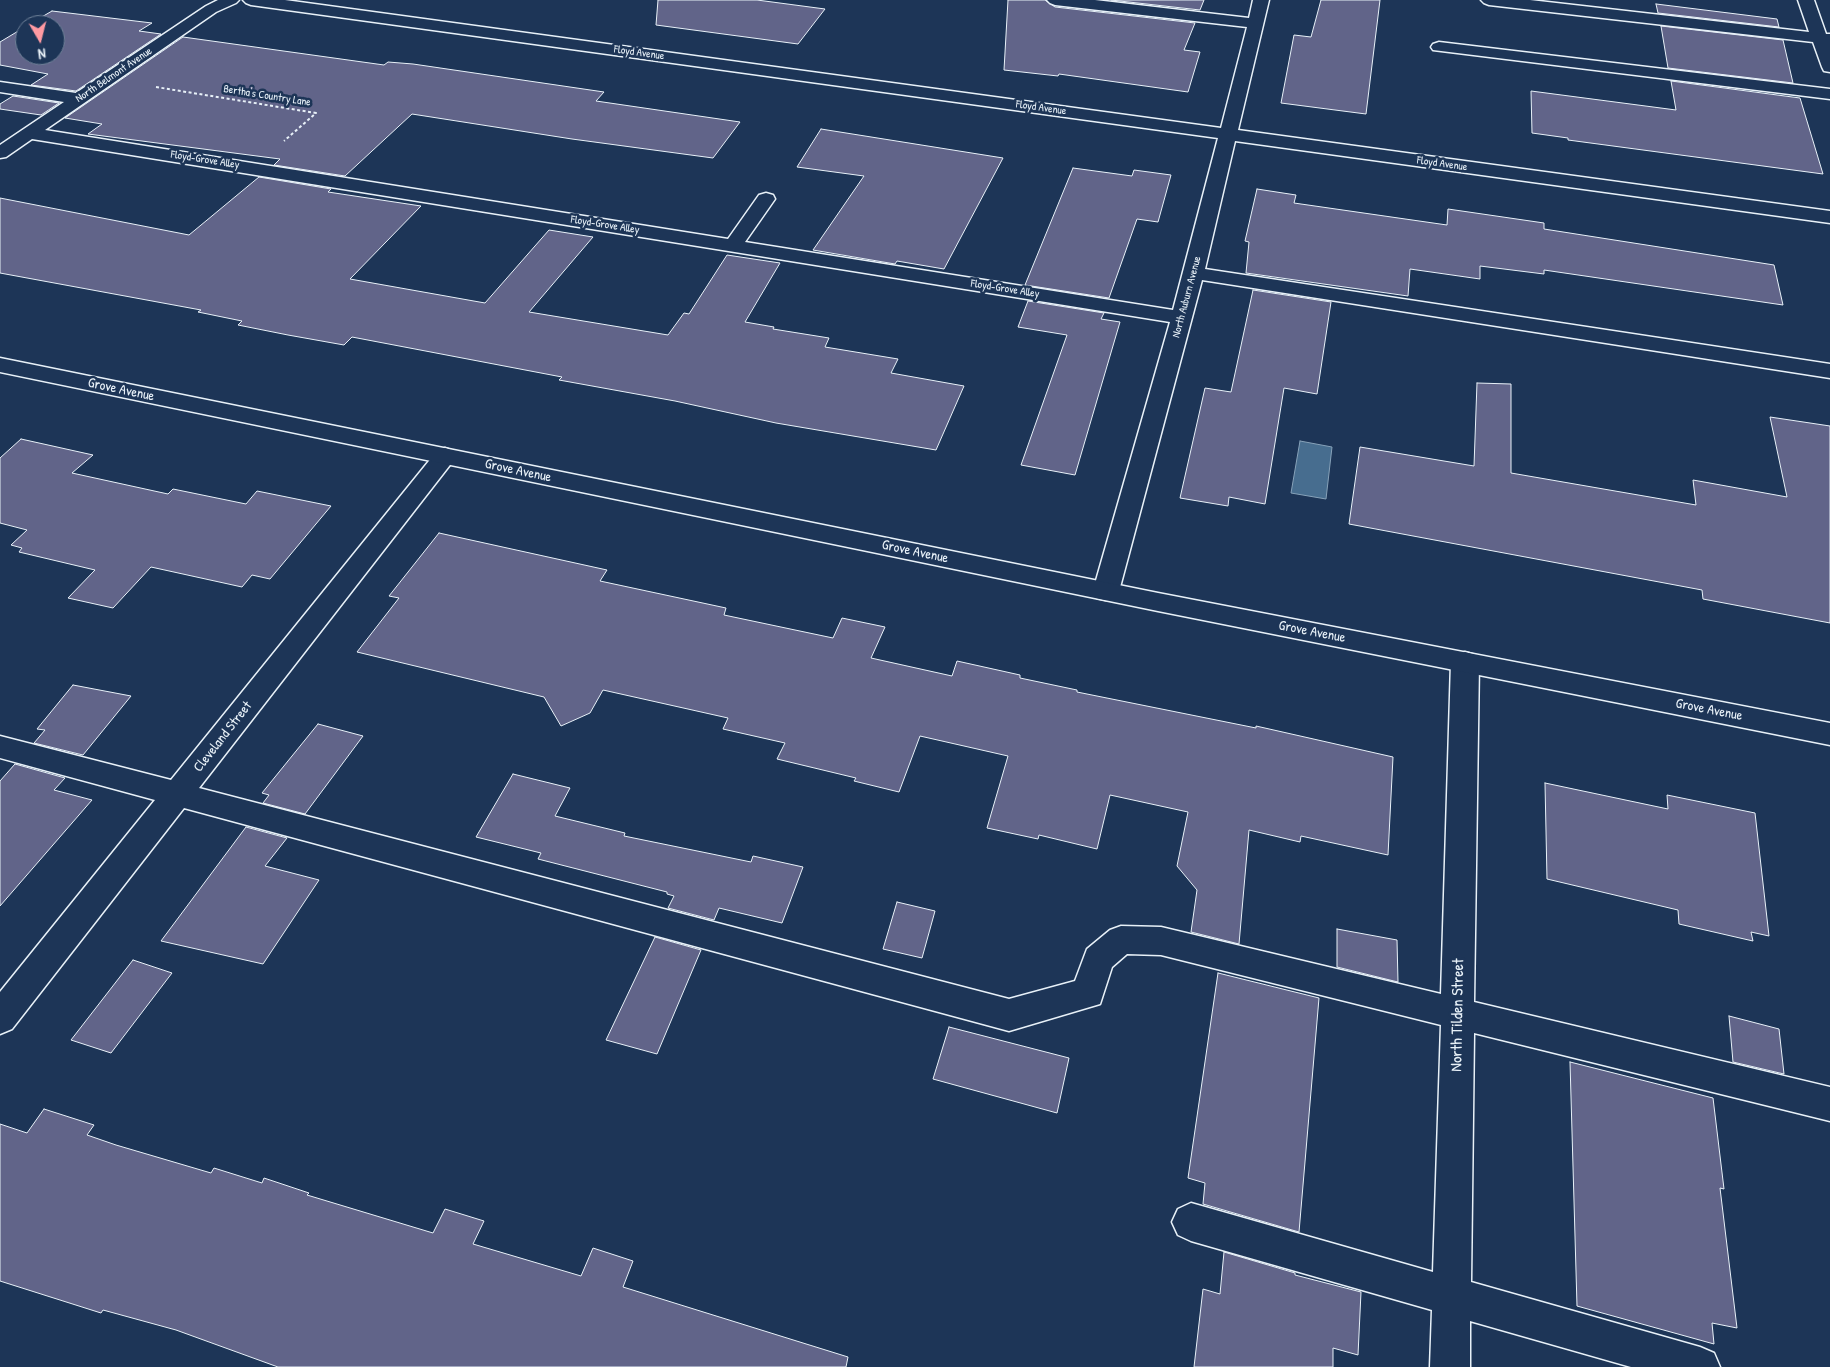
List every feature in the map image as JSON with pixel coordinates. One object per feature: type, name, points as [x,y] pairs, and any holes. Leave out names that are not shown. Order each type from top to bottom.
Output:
[{"type":"street","name":"North Belmont Avenue","points":[[0,153],[211,9],[231,0]]},
{"type":"street","name":"Floyd Avenue","points":[[251,0],[1830,217]]},
{"type":"street","points":[[1055,0],[1255,23]]},
{"type":"street","name":"North Auburn Avenue","points":[[1106,591],[1194,273],[1262,0]]},
{"type":"street","points":[[1489,0],[1824,38]]},
{"type":"street","points":[[1806,0],[1824,38],[1830,67]]},
{"type":"street","points":[[1439,47],[1830,94]]},
{"type":"street","points":[[0,87],[78,99]]},
{"type":"street","name":"Floyd-Grove Alley","points":[[28,133],[1182,318]]},
{"type":"street","points":[[733,245],[766,200]]},
{"type":"street","points":[[1194,273],[1830,372]]},
{"type":"street","name":"Grove Avenue","points":[[0,365],[1106,591],[1830,734]]},
{"type":"street","name":"Cleveland Street","points":[[0,1018],[445,456]]},
{"type":"street","name":"North Tilden Street","points":[[1450,1367],[1465,662]]},
{"type":"street","points":[[0,748],[1009,1015],[1088,993],[1098,959],[1121,940],[1161,941],[1830,1104]]},
{"type":"street","points":[[1191,1222],[1700,1367]]},
{"type":"path","name":"Bertha's Country Lane","points":[[152,86],[316,113],[253,168]]},
{"type":"water","points":[[1300,441],[1332,447],[1326,499],[1291,493]]},
{"type":"building","points":[[658,0],[757,0],[825,9],[798,44],[656,25]]},
{"type":"building","points":[[1008,0],[1045,0],[1055,7],[1195,23],[1184,50],[1200,52],[1188,92],[1059,74],[1058,76],[1004,70]]},
{"type":"building","points":[[1111,0],[1204,0],[1200,10]]},
{"type":"building","points":[[1321,0],[1380,0],[1366,114],[1281,103],[1294,35],[1311,37]]},
{"type":"building","points":[[1656,4],[1777,19],[1779,27],[1658,13]]},
{"type":"building","points":[[52,11],[152,23],[139,31],[161,34],[76,91],[31,85],[48,74],[0,65],[0,42],[15,33],[15,65],[65,65],[65,15],[45,15]]},
{"type":"building","points":[[1661,26],[1783,40],[1793,83],[1668,68]]},
{"type":"building","points":[[183,37],[384,65],[388,62],[413,64],[604,92],[596,101],[740,122],[713,158],[572,139],[412,114],[345,176],[274,165],[280,159],[88,134],[102,124],[65,118]]},
{"type":"building","points":[[1671,81],[1800,98],[1823,174],[1568,140],[1568,138],[1532,133],[1531,91],[1676,110]]},
{"type":"building","points":[[13,96],[59,103],[41,115],[0,109],[0,104]]},
{"type":"building","points":[[821,129],[1003,158],[944,269],[897,261],[895,264],[813,250],[864,176],[797,167]]},
{"type":"building","points":[[1073,168],[1132,176],[1134,170],[1171,175],[1158,222],[1137,219],[1109,298],[1025,285]]},
{"type":"building","points":[[259,177],[331,189],[328,192],[421,206],[350,279],[485,303],[549,230],[593,237],[529,312],[668,335],[684,313],[689,314],[727,255],[780,263],[745,322],[774,327],[773,329],[829,338],[825,347],[898,359],[891,373],[964,386],[936,450],[776,423],[675,401],[559,380],[562,377],[352,337],[344,345],[288,335],[238,325],[242,321],[198,312],[201,310],[0,273],[0,198],[189,235]]},
{"type":"building","points":[[1257,189],[1296,195],[1294,203],[1447,225],[1448,209],[1544,223],[1544,229],[1774,265],[1783,305],[1544,270],[1544,274],[1480,266],[1480,279],[1410,269],[1408,296],[1246,273],[1249,242],[1245,241]]},
{"type":"building","points":[[1253,290],[1331,302],[1317,394],[1284,388],[1265,504],[1229,497],[1228,506],[1180,498],[1205,388],[1231,392]]},
{"type":"building","points":[[1028,301],[1104,313],[1101,319],[1120,322],[1075,475],[1021,465],[1067,335],[1018,327]]},
{"type":"building","points":[[1477,383],[1511,384],[1511,473],[1696,505],[1693,480],[1787,497],[1770,417],[1830,426],[1830,623],[1703,599],[1702,590],[1349,524],[1360,447],[1474,466]]},
{"type":"building","points":[[21,439],[93,455],[72,473],[168,494],[173,489],[246,504],[257,491],[331,506],[270,579],[252,575],[242,587],[151,567],[113,608],[68,598],[95,570],[19,552],[22,548],[11,545],[27,530],[0,523],[0,458]]},
{"type":"building","points":[[439,533],[607,570],[600,581],[726,608],[724,615],[833,638],[842,618],[885,627],[871,658],[952,676],[957,661],[1020,675],[1020,678],[1077,690],[1077,692],[1256,728],[1256,726],[1393,757],[1388,855],[1301,836],[1300,842],[1249,830],[1239,944],[1191,932],[1197,890],[1177,866],[1188,812],[1110,795],[1097,849],[1039,835],[1038,839],[987,828],[1008,756],[920,736],[899,792],[854,781],[856,778],[777,759],[785,743],[723,729],[728,718],[603,690],[590,713],[561,726],[544,697],[357,652],[399,598],[389,596]]},
{"type":"building","points":[[73,685],[131,696],[83,755],[34,743],[45,730],[37,729]]},
{"type":"building","points":[[318,724],[363,736],[305,814],[263,803],[269,795],[262,793]]},
{"type":"building","points":[[15,764],[65,778],[54,790],[92,800],[0,906],[0,781]]},
{"type":"building","points":[[513,774],[570,788],[555,816],[625,833],[624,836],[751,862],[753,856],[803,867],[782,923],[719,908],[714,920],[668,908],[674,896],[667,894],[667,892],[538,859],[541,853],[476,837]]},
{"type":"building","points":[[1545,783],[1668,809],[1667,795],[1755,813],[1769,936],[1751,932],[1753,941],[1679,924],[1678,910],[1547,879]]},
{"type":"building","points":[[246,827],[287,838],[265,866],[319,880],[263,964],[161,941]]},
{"type":"building","points":[[897,902],[935,911],[922,958],[883,949]]},
{"type":"building","points":[[1337,929],[1397,940],[1398,982],[1337,967]]},
{"type":"building","points":[[655,937],[701,950],[657,1054],[606,1040]]},
{"type":"building","points":[[133,960],[172,973],[111,1053],[71,1040]]},
{"type":"building","points":[[1218,973],[1319,998],[1299,1232],[1203,1204],[1205,1183],[1188,1178]]},
{"type":"building","points":[[1729,1016],[1779,1029],[1784,1074],[1733,1062]]},
{"type":"building","points":[[949,1027],[1069,1058],[1057,1113],[933,1079]]},
{"type":"building","points":[[1570,1062],[1713,1098],[1724,1189],[1720,1188],[1737,1328],[1712,1323],[1714,1344],[1577,1306]]},
{"type":"building","points":[[44,1109],[94,1125],[87,1135],[116,1145],[211,1173],[214,1168],[262,1183],[264,1178],[309,1193],[307,1195],[433,1233],[445,1209],[484,1221],[473,1244],[581,1276],[593,1248],[633,1261],[623,1287],[848,1357],[846,1367],[278,1367],[176,1330],[103,1310],[101,1313],[0,1281],[0,1124],[27,1133]]},
{"type":"building","points":[[1224,1252],[1295,1273],[1295,1275],[1361,1292],[1358,1355],[1333,1348],[1333,1367],[1194,1367],[1203,1289],[1220,1294]]}]
